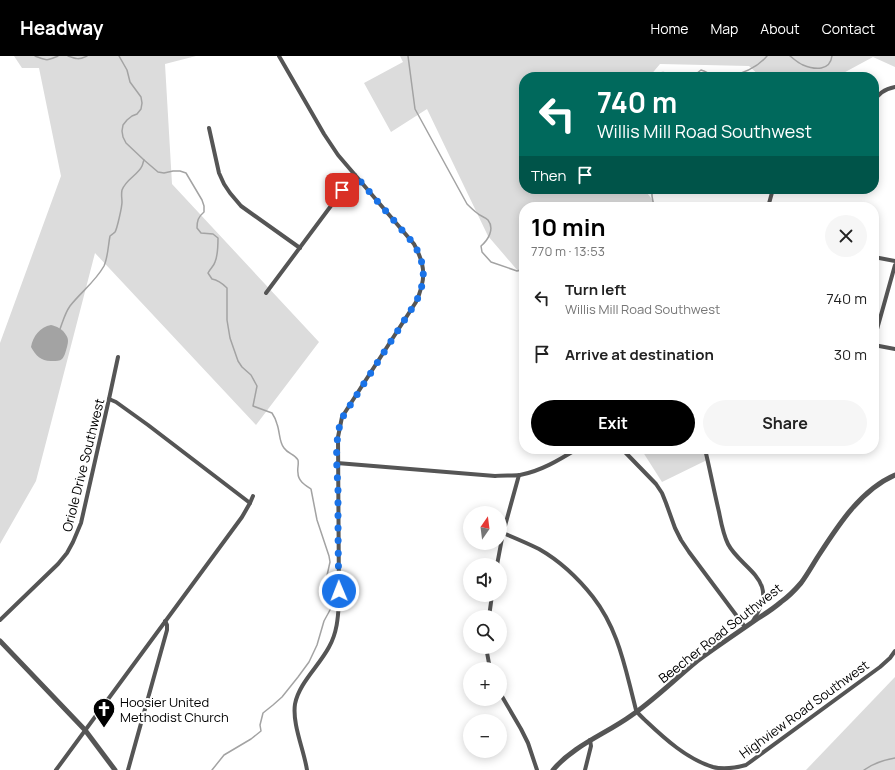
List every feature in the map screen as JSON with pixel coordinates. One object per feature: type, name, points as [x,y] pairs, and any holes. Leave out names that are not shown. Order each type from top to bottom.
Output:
[{"type":"street","points":[[279,56],[338,155],[414,244],[422,260],[423,278],[421,290],[416,302],[342,418],[338,437],[337,464],[338,620],[330,646],[301,688],[295,704],[295,721],[307,770]]},
{"type":"street","points":[[879,95],[883,91],[895,87]]},
{"type":"street","points":[[209,128],[219,173],[230,194],[241,206],[300,248]]},
{"type":"street","points":[[266,293],[355,175]]},
{"type":"street","points":[[879,258],[895,261]]},
{"type":"street","points":[[879,322],[895,265]]},
{"type":"street","points":[[879,346],[895,349]]},
{"type":"street","name":"Oriole Drive Southwest","points":[[0,620],[58,564],[67,553],[73,542],[81,523],[118,357]]},
{"type":"street","points":[[109,399],[116,402],[148,425],[250,503]]},
{"type":"street","points":[[337,464],[495,476],[519,475],[535,471],[552,464],[569,454]]},
{"type":"street","points":[[627,454],[656,484],[662,493],[681,540],[745,627]]},
{"type":"street","points":[[705,454],[726,539],[732,551],[760,581],[762,588],[762,603],[753,622]]},
{"type":"street","points":[[507,518],[519,475]]},
{"type":"street","name":"Beecher Road Southwest","points":[[553,770],[558,763],[568,755],[631,716],[660,694],[697,662],[781,602],[801,583],[833,533],[859,501],[888,478],[895,475]]},
{"type":"street","points":[[56,770],[242,517],[253,496]]},
{"type":"street","name":"Highview Road Southwest","points":[[507,535],[537,548],[550,556],[574,576],[593,598],[608,621],[620,649],[637,711],[674,746],[688,755],[714,767],[724,769],[735,768],[746,764],[880,667],[895,651]]},
{"type":"street","points":[[128,770],[167,630],[166,621]]},
{"type":"street","points":[[0,641],[85,730],[114,770]]},
{"type":"street","points":[[507,705],[528,744],[537,770]]},
{"type":"street","points":[[585,770],[591,746],[590,740]]},
{"type":"shaded area","points":[[14,56],[196,56],[165,64],[172,184],[319,342],[256,425],[95,253],[36,481],[0,544],[0,343],[61,176],[39,68],[22,68]]},
{"type":"shaded area","points":[[400,56],[895,56],[895,67],[873,57],[845,72],[756,72],[749,66],[660,64],[653,72],[519,72],[519,194],[648,194],[654,202],[519,202],[519,272],[488,236],[427,109],[391,132],[364,83],[403,62]]},
{"type":"shaded area","points":[[51,325],[61,329],[68,338],[65,355],[59,361],[49,361],[37,356],[31,347],[33,339],[40,330]]},
{"type":"shaded area","points":[[644,454],[706,454],[707,460],[662,482]]},
{"type":"shaded area","points":[[895,677],[895,770],[806,770]]},
{"type":"waterway","points":[[35,56],[47,60],[58,56]]},
{"type":"waterway","points":[[68,56],[78,59],[87,56]]},
{"type":"waterway","points":[[119,56],[127,70],[130,82],[141,97],[142,103],[141,109],[137,114],[132,116],[123,125],[123,137],[126,143],[158,172],[164,173],[180,171],[186,173],[202,200],[204,212],[198,219],[197,228],[201,233],[213,234],[218,238],[216,259],[214,265],[208,273],[212,279],[220,282],[227,288],[227,320],[230,338],[238,361],[251,375],[257,386],[253,406],[272,413],[277,423],[282,446],[298,460],[298,476],[302,482],[311,489],[317,520],[330,562],[326,580],[331,591],[332,604],[309,662],[282,697],[263,713],[260,725],[261,731],[251,739],[224,755],[212,770]]},
{"type":"waterway","points":[[408,56],[415,109],[467,204],[490,223],[491,231],[486,241],[481,246],[482,252],[491,262],[519,270]]},
{"type":"waterway","points":[[744,72],[759,64],[767,56]]},
{"type":"waterway","points":[[790,56],[803,65],[812,68],[825,67],[831,61],[832,56]]},
{"type":"waterway","points":[[698,72],[701,70],[706,72]]},
{"type":"waterway","points":[[60,329],[65,314],[70,306],[104,266],[110,236],[115,232],[117,227],[122,205],[122,190],[126,183],[138,172],[144,160]]},
{"type":"waterway","points":[[652,194],[653,202]]},
{"type":"waterway","points":[[864,770],[871,765],[895,758]]},
{"type":"place","name":"Hoosier United Methodist Church","points":[[104,728]]},
{"type":"route","points":[[339,591],[337,464],[340,424],[342,418],[416,302],[421,290],[423,278],[422,260],[414,244],[355,175],[342,190]]}]
